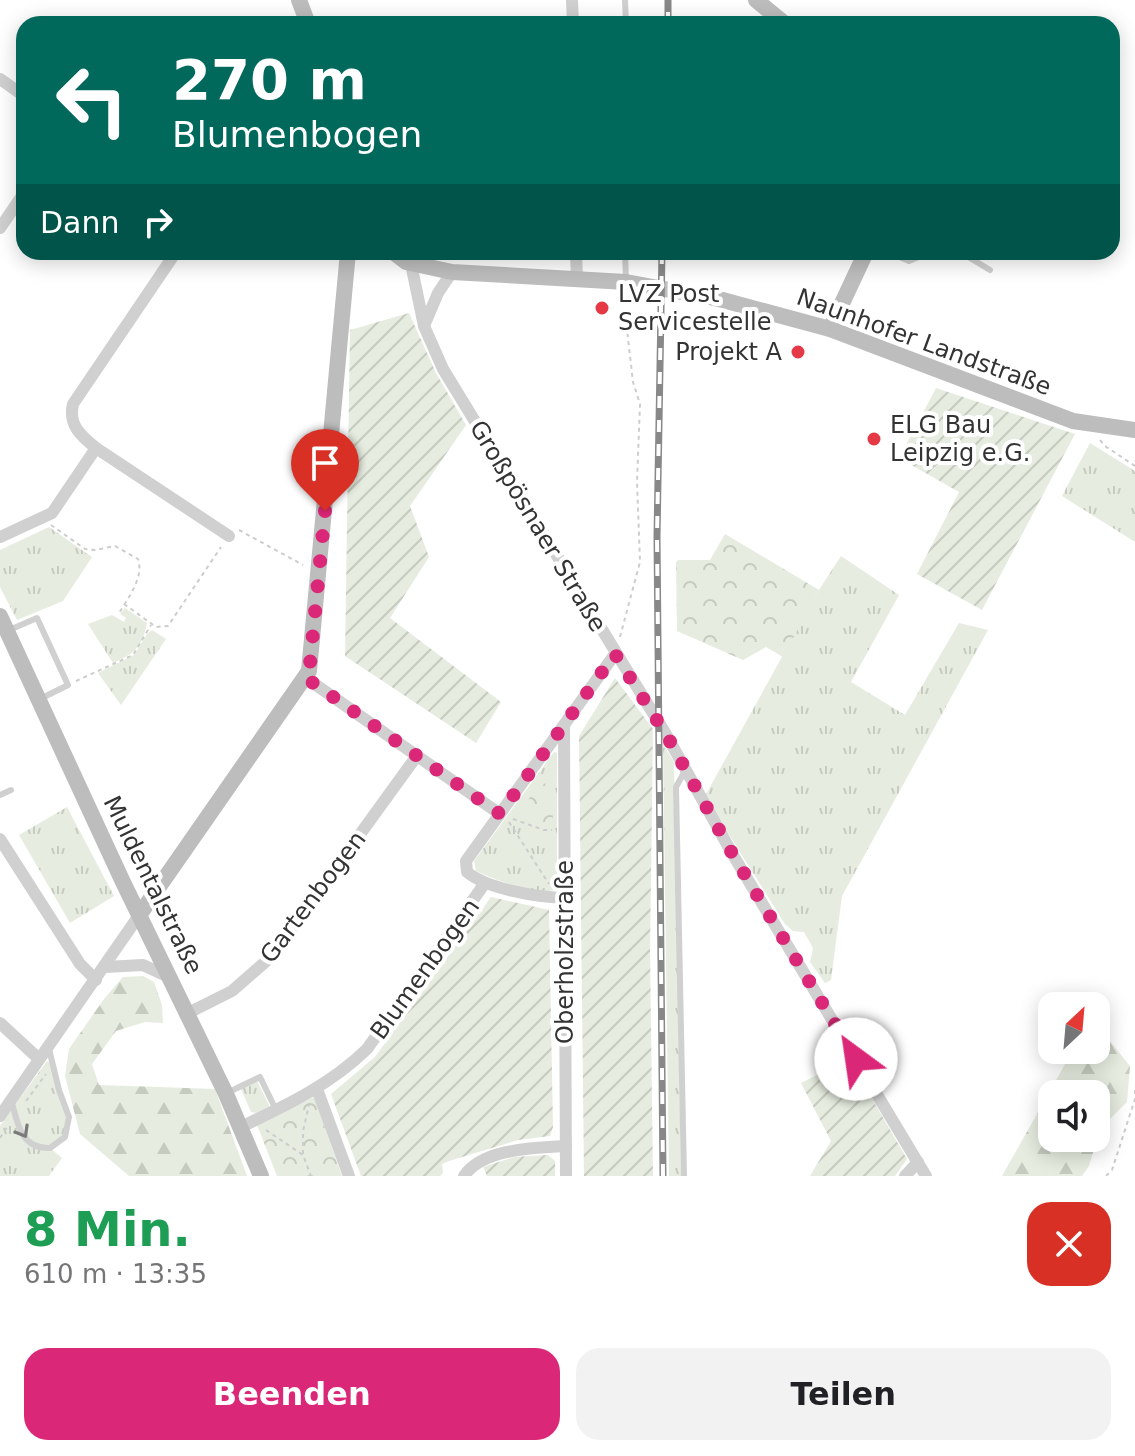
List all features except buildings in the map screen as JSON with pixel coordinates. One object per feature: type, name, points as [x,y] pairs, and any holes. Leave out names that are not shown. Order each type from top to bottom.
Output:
[{"type":"street","points":[[756,0],[775,16]]},
{"type":"street","points":[[0,228],[16,205]]},
{"type":"street","points":[[171,260],[73,404],[71,413],[76,430],[96,448],[229,536]]},
{"type":"street","points":[[0,1116],[306,678],[310,664],[347,260]]},
{"type":"street","points":[[405,260],[411,264]]},
{"type":"street","points":[[576,260],[577,280]]},
{"type":"street","points":[[830,329],[862,260]]},
{"type":"street","name":"Naunhofer Landstraße","points":[[411,264],[452,272],[624,282],[719,299],[830,329],[989,391],[1090,426],[1135,430]]},
{"type":"street","name":"Großpösnaer Straße","points":[[411,264],[424,326],[443,369],[686,769],[733,855],[926,1176]]},
{"type":"street","points":[[424,326],[438,293],[452,272]]},
{"type":"street","points":[[0,537],[52,513],[96,448]]},
{"type":"street","name":"Muldentalstraße","points":[[4,623],[226,1094],[246,1125],[261,1176]]},
{"type":"street","name":"Blumenbogen","points":[[246,1125],[315,1090],[342,1072],[377,1037],[485,883],[467,872],[466,861],[504,817],[615,654]]},
{"type":"street","points":[[306,678],[504,817]]},
{"type":"street","name":"Oberholzstraße","points":[[564,728],[565,830],[559,898],[566,1176]]},
{"type":"street","name":"Gartenbogen","points":[[188,1013],[232,991],[271,957],[416,757]]},
{"type":"street","points":[[0,839],[80,964],[96,980]]},
{"type":"street","points":[[485,883],[559,898]]},
{"type":"street","points":[[105,967],[143,965],[172,979]]},
{"type":"street","points":[[0,1023],[39,1059]]},
{"type":"street","points":[[315,1090],[349,1176]]},
{"type":"street","points":[[464,1176],[471,1166],[513,1150],[566,1146]]},
{"type":"street","points":[[905,1176],[918,1162]]},
{"type":"lane","points":[[624,282],[625,260]]},
{"type":"lane","points":[[973,260],[990,270]]},
{"type":"lane","points":[[4,623],[37,618],[68,685],[40,699]]},
{"type":"lane","points":[[684,1176],[676,787],[686,769]]},
{"type":"lane","points":[[0,795],[11,790]]},
{"type":"lane","points":[[11,1100],[25,1139],[38,1147],[55,1146],[67,1133],[70,1123],[68,1112],[48,1047]]},
{"type":"lane","points":[[226,1094],[260,1077],[276,1110]]},
{"type":"path","points":[[615,654],[640,562],[637,482],[640,404],[633,382],[624,282]]},
{"type":"path","points":[[1090,426],[1105,446],[1135,466]]},
{"type":"path","points":[[45,516],[53,529],[85,549],[115,546],[138,559],[139,579],[119,613]]},
{"type":"path","points":[[124,604],[160,628],[168,626],[235,529],[242,530],[301,565],[319,569]]},
{"type":"path","points":[[68,685],[133,655],[152,624]]},
{"type":"path","points":[[504,817],[544,830],[565,830]]},
{"type":"path","points":[[504,817],[559,898]]},
{"type":"path","points":[[0,1138],[50,1069]]},
{"type":"path","points":[[1106,1176],[1112,1170],[1135,1099],[1135,1088]]},
{"type":"path","points":[[311,1176],[303,1155],[303,1131],[315,1090]]},
{"type":"path","points":[[246,1125],[278,1136],[303,1155]]},
{"type":"green space","points":[[409,313],[436,373],[466,425],[410,506],[429,557],[390,618],[501,702],[476,743],[345,656],[350,330]]},
{"type":"green space","points":[[936,388],[1075,434],[982,610],[917,574],[959,492],[899,458]]},
{"type":"green space","points":[[1090,443],[1135,471],[1135,542],[1062,496]]},
{"type":"green space","points":[[49,527],[92,557],[63,601],[17,620],[0,587],[0,550]]},
{"type":"green space","points":[[725,534],[819,590],[783,657],[766,647],[743,660],[677,631],[676,562],[710,560]]},
{"type":"green space","points":[[841,556],[899,595],[851,682],[905,715],[959,623],[988,630],[842,896],[831,980],[825,983],[810,962],[813,948],[804,932],[793,931],[785,924],[705,796]]},
{"type":"green space","points":[[125,608],[147,623],[136,649],[113,663],[88,624],[112,615],[124,622],[126,618],[120,614]]},
{"type":"green space","points":[[152,630],[166,639],[121,705],[98,673],[134,655]]},
{"type":"green space","points":[[615,678],[653,729],[650,950],[653,1176],[584,1176],[579,736]]},
{"type":"green space","points":[[663,744],[674,762],[681,1176],[669,1176]]},
{"type":"green space","points":[[554,752],[557,753],[557,889],[528,889],[476,871],[474,861]]},
{"type":"green space","points":[[546,783],[552,787],[553,823],[535,820],[521,809],[538,787]]},
{"type":"green space","points":[[67,807],[114,896],[70,923],[19,835]]},
{"type":"green space","points":[[491,897],[549,910],[553,1127],[550,1136],[518,1140],[449,1161],[442,1164],[443,1173],[440,1176],[361,1176],[331,1094],[375,1057]]},
{"type":"green space","points":[[143,976],[154,982],[162,1005],[163,1023],[145,1022],[116,1031],[92,1064],[99,1085],[215,1089],[247,1176],[129,1176],[80,1134],[65,1076],[69,1049],[123,977]]},
{"type":"green space","points":[[1110,1041],[1130,1066],[1127,1102],[1110,1119],[1110,1080],[1056,1080],[1065,1064],[1110,1064]]},
{"type":"green space","points":[[849,1059],[907,1159],[895,1176],[810,1176],[831,1141],[801,1083]]},
{"type":"green space","points":[[47,1061],[53,1065],[68,1112],[69,1129],[50,1148],[62,1158],[49,1176],[0,1176],[0,1126]]},
{"type":"green space","points":[[257,1081],[270,1107],[257,1113],[251,1112],[241,1089]]},
{"type":"green space","points":[[314,1097],[342,1176],[277,1176],[257,1125]]},
{"type":"green space","points":[[1038,1112],[1038,1152],[1093,1152],[1082,1176],[1002,1176]]},
{"type":"green space","points":[[548,1155],[555,1161],[555,1176],[487,1176],[483,1167],[514,1157]]},
{"type":"railway","points":[[668,0],[668,16]]},
{"type":"railway","points":[[662,260],[657,537],[663,1176]]},
{"type":"place","name":"LVZ Post Servicestelle","points":[[602,308]]},
{"type":"place","name":"Projekt A","points":[[798,352]]},
{"type":"place","name":"ELG Bau Leipzig e.G.","points":[[874,439]]},
{"type":"route","points":[[325,511],[306,678],[500,814],[615,654],[667,736],[733,855],[856,1059]]}]
